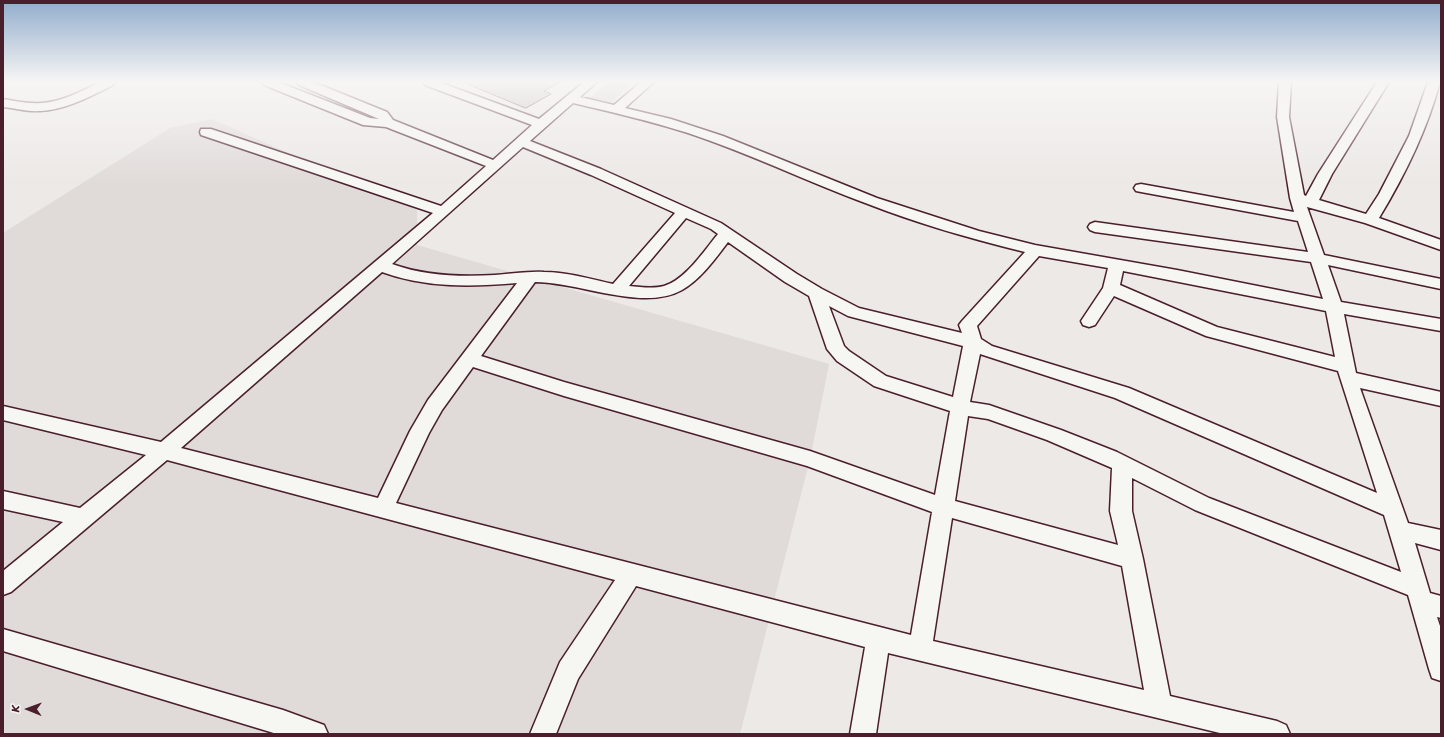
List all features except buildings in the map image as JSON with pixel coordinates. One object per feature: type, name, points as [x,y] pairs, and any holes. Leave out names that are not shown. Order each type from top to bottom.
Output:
[{"type":"street","points":[[354,116],[368,122],[388,123],[494,165]]},
{"type":"street","points":[[384,116],[388,123]]},
{"type":"street","points":[[521,116],[541,124]]},
{"type":"street","points":[[3,585],[164,451],[443,212],[494,165],[550,116]]},
{"type":"street","points":[[647,116],[666,121],[691,130],[874,201],[959,231],[1035,250],[1116,266],[1177,275],[1334,306],[1441,325]]},
{"type":"street","points":[[1283,116],[1303,200],[1303,218],[1334,306],[1346,372],[1391,508],[1426,599],[1441,669]]},
{"type":"street","points":[[1303,200],[1325,174],[1361,116]]},
{"type":"street","points":[[1370,220],[1386,194],[1416,136],[1423,116]]},
{"type":"street","points":[[206,132],[443,212]]},
{"type":"street","points":[[521,142],[596,172],[716,226],[791,278],[816,293],[854,312],[973,342],[986,350],[1122,393],[1391,508]]},
{"type":"street","points":[[1141,188],[1303,218]]},
{"type":"street","points":[[1303,200],[1370,220],[1441,245]]},
{"type":"street","points":[[618,289],[684,211]]},
{"type":"street","points":[[1095,227],[1316,258],[1441,284]]},
{"type":"street","points":[[380,266],[411,276],[445,281],[460,282],[530,277],[558,277],[632,292],[656,293],[678,286],[688,278],[727,233]]},
{"type":"street","points":[[920,650],[960,407],[973,342],[968,325],[1035,250]]},
{"type":"street","points":[[1089,321],[1111,288],[1116,266]]},
{"type":"street","points":[[383,509],[420,431],[435,405],[530,277]]},
{"type":"street","points":[[1111,288],[1212,332],[1441,399]]},
{"type":"street","points":[[816,293],[836,349],[880,381],[960,407],[989,412],[1054,435],[1122,464],[1202,504],[1299,543],[1426,599]]},
{"type":"street","points":[[468,359],[564,389],[810,459],[943,506],[1132,559]]},
{"type":"street","points":[[3,413],[164,451],[878,640],[1277,734]]},
{"type":"street","points":[[1122,464],[1121,511],[1132,559],[1159,706]]},
{"type":"street","points":[[3,500],[83,518]]},
{"type":"street","points":[[1400,530],[1441,540]]},
{"type":"street","points":[[543,734],[569,671],[631,574]]},
{"type":"street","points":[[3,640],[279,728],[315,734]]},
{"type":"street","points":[[863,734],[878,640]]},
{"type":"shaded area","points":[[212,119],[417,210],[417,245],[829,364],[810,459],[740,734],[3,734],[3,233],[170,128]]}]
